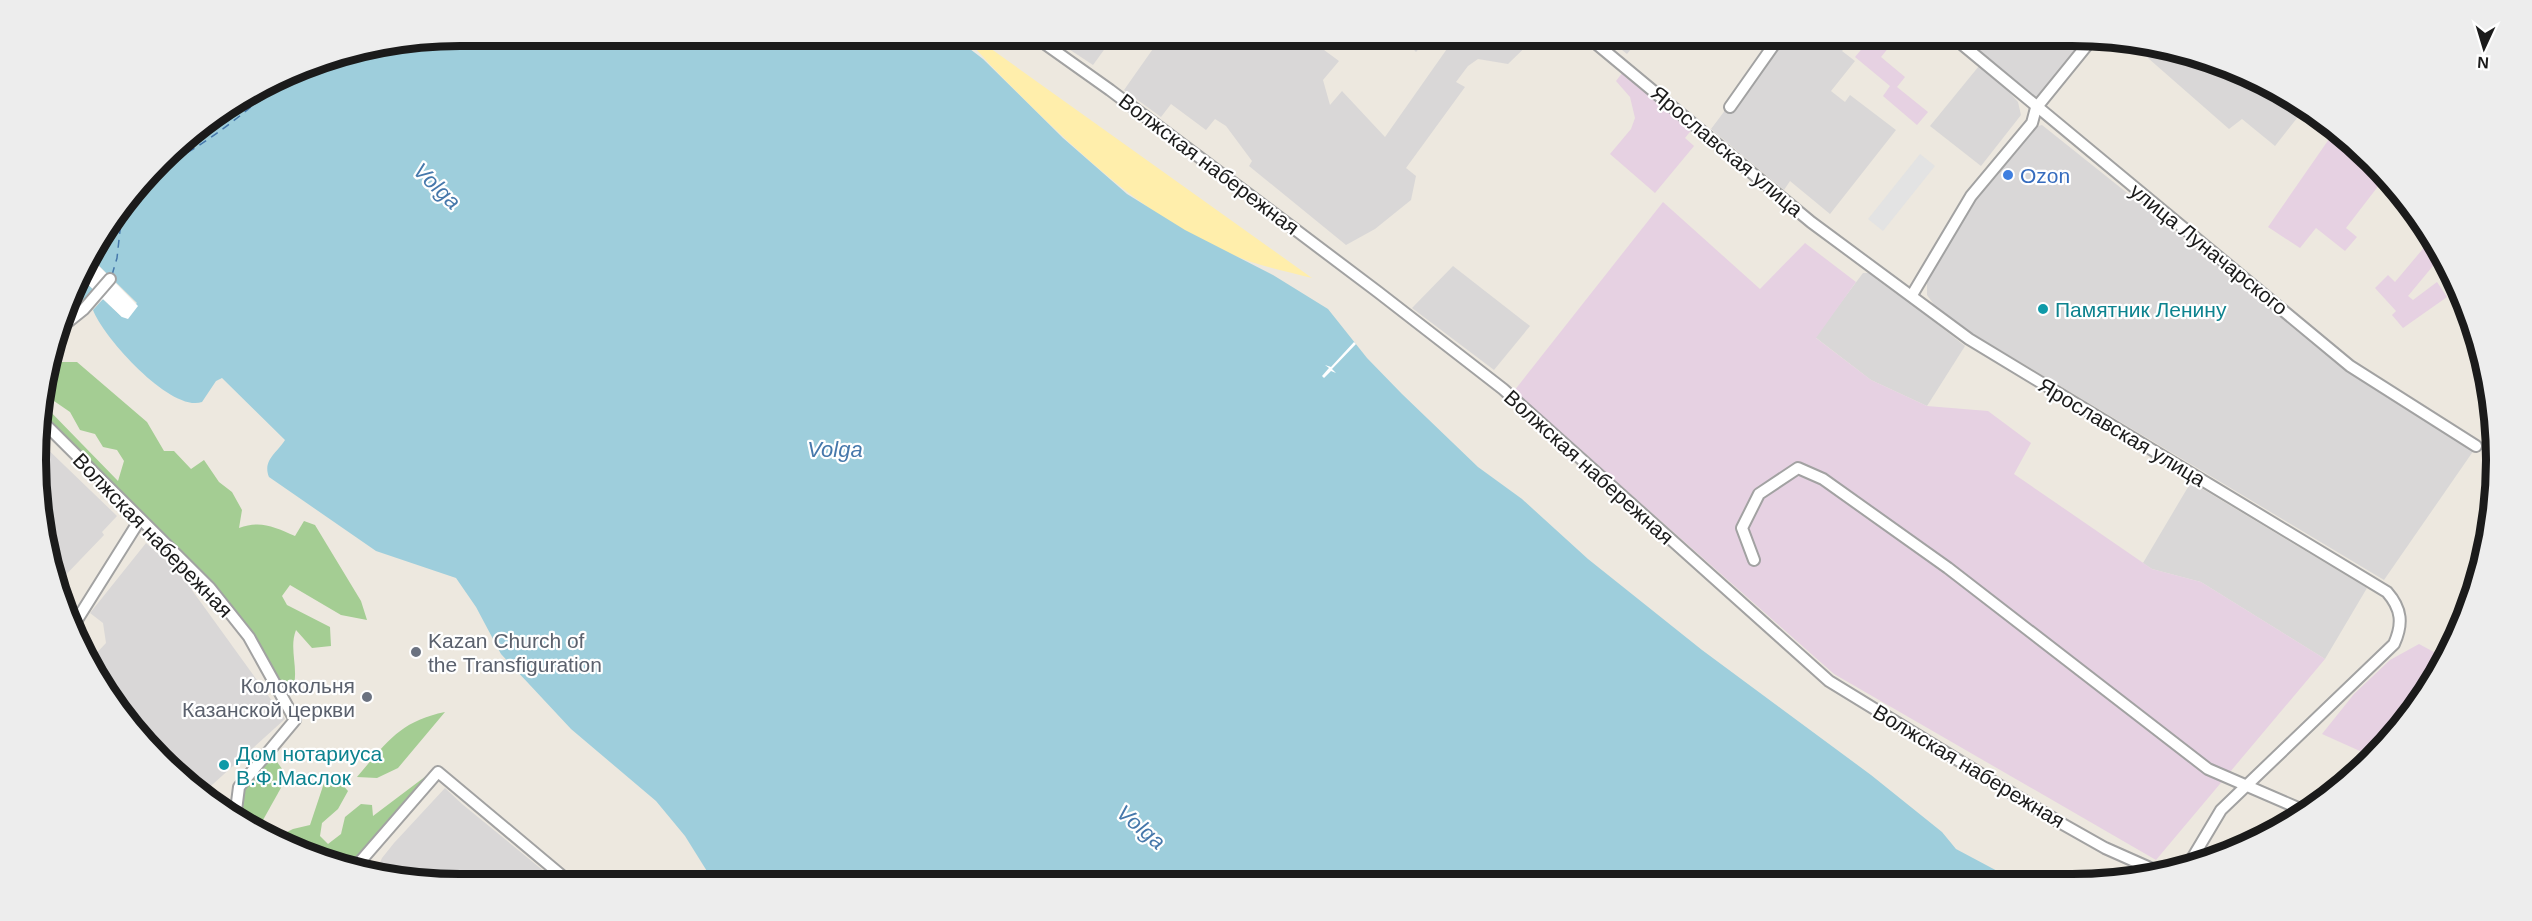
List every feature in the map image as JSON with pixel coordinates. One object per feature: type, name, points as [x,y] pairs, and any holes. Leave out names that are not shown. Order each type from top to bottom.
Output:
[{"type":"street","name":"Волжская набережная","points":[[1048,46],[1378,292],[1503,389],[1829,681],[2059,822],[2105,848],[2149,867]]},
{"type":"street","name":"Ярославская улица","points":[[1599,46],[1811,222],[1969,339],[2387,592],[2392,598],[2401,622],[2394,644],[2245,784],[2221,810],[2194,856]]},
{"type":"street","points":[[1730,107],[1773,46]]},
{"type":"street","name":"улица Луначарского","points":[[1964,46],[2350,366],[2476,446]]},
{"type":"street","points":[[1912,295],[1971,196],[2032,123],[2036,108],[2086,47]]},
{"type":"street","points":[[71,319],[84,309],[110,279]]},
{"type":"street","name":"Волжская набережная","points":[[48,427],[139,521],[210,588],[249,636],[295,720],[239,787],[236,809]]},
{"type":"street","points":[[1754,560],[1743,528],[1759,494],[1798,468],[1823,479],[1948,568],[2208,769],[2298,808]]},
{"type":"street","points":[[78,619],[139,521]]},
{"type":"street","points":[[360,862],[438,772],[560,874]]},
{"type":"shaded area","points":[[1064,46],[1107,46],[1093,65]]},
{"type":"shaded area","points":[[1155,46],[1319,46],[1339,61],[1323,80],[1330,105],[1342,91],[1385,137],[1449,46],[1527,46],[1508,64],[1478,59],[1468,66],[1456,82],[1465,87],[1406,168],[1416,176],[1411,200],[1375,229],[1346,245],[1249,166],[1252,161],[1226,126],[1215,119],[1206,130],[1171,104],[1161,117],[1124,90]]},
{"type":"shaded area","points":[[1410,46],[1421,46],[1416,52]]},
{"type":"shaded area","points":[[1617,46],[1633,46],[1627,54]]},
{"type":"shaded area","points":[[1773,46],[1847,46],[1842,51],[1855,61],[1831,91],[1845,102],[1850,95],[1896,130],[1830,214],[1790,181],[1784,190],[1711,129]]},
{"type":"shaded area","points":[[1864,46],[1890,46],[1881,57],[1905,77],[1897,87],[1928,112],[1917,125],[1883,96],[1890,86],[1855,57]]},
{"type":"shaded area","points":[[1971,46],[2079,46],[2037,99]]},
{"type":"shaded area","points":[[2142,52],[2205,68],[2255,89],[2300,115],[2275,146],[2242,119],[2229,129]]},
{"type":"shaded area","points":[[1979,66],[2018,102],[2021,115],[1981,166],[1930,126]]},
{"type":"shaded area","points":[[1623,72],[1693,128],[1685,138],[1694,146],[1655,193],[1610,154],[1631,129],[1635,118],[1630,97],[1616,81]]},
{"type":"shaded area","points":[[2042,125],[2314,342],[2474,450],[2384,580],[1972,333],[1935,306],[1927,295],[1927,279],[1973,201],[2035,127]]},
{"type":"shaded area","points":[[2330,137],[2380,184],[2346,228],[2357,237],[2345,251],[2316,228],[2300,248],[2268,227]]},
{"type":"shaded area","points":[[1920,154],[1935,166],[1883,231],[1868,219]]},
{"type":"shaded area","points":[[1663,202],[1760,289],[1805,243],[1856,282],[1816,338],[1871,380],[1927,406],[1988,411],[2031,443],[2014,474],[2152,569],[2201,582],[2325,659],[2156,860],[1834,674],[1514,391]]},
{"type":"shaded area","points":[[2425,246],[2435,263],[2408,296],[2413,300],[2437,282],[2447,297],[2403,328],[2392,315],[2396,311],[2375,288],[2388,275],[2395,282]]},
{"type":"shaded area","points":[[1453,266],[1530,326],[1494,370],[1412,308]]},
{"type":"shaded area","points":[[1863,273],[1869,273],[1965,346],[1927,406],[1871,380],[1815,337]]},
{"type":"shaded area","points":[[46,448],[117,516],[102,532],[104,535],[63,577],[50,515]]},
{"type":"shaded area","points":[[2191,482],[2367,588],[2325,659],[2201,582],[2152,569],[2143,563]]},
{"type":"shaded area","points":[[146,543],[174,568],[189,586],[285,719],[208,789],[149,733],[116,691],[95,655],[106,643],[103,623],[90,613]]},
{"type":"shaded area","points":[[2419,644],[2438,654],[2400,713],[2364,753],[2322,734],[2354,694],[2390,660]]},
{"type":"shaded area","points":[[445,788],[548,874],[433,874],[378,867],[394,843]]},
{"type":"green space","points":[[59,362],[77,362],[147,422],[164,451],[174,451],[191,469],[204,460],[219,482],[232,492],[242,510],[239,528],[261,525],[274,527],[295,536],[304,521],[315,525],[361,601],[367,620],[341,615],[290,585],[282,596],[287,605],[330,627],[331,646],[312,648],[296,630],[293,644],[294,685],[282,687],[251,636],[48,424],[49,411],[118,481],[124,461],[117,450],[103,447],[95,434],[80,430],[70,412],[51,397]]},
{"type":"green space","points":[[445,712],[398,768],[377,778],[357,777],[395,735],[416,721]]},
{"type":"green space","points":[[270,752],[285,773],[282,786],[261,823],[238,810],[241,788]]},
{"type":"green space","points":[[430,773],[361,855],[352,860],[327,853],[282,834],[310,825],[326,777],[339,781],[348,791],[338,809],[322,823],[320,836],[328,844],[341,834],[345,817],[361,804],[372,805],[373,816]]},
{"type":"sand","points":[[973,46],[987,46],[1312,278],[1233,255],[1178,227],[1152,210],[1103,172],[1056,130]]},
{"type":"water","name":"Volga","points":[[460,46],[966,46],[983,59],[1063,138],[1127,194],[1185,230],[1273,275],[1328,309],[1367,358],[1478,467],[1522,499],[1588,559],[1702,650],[1871,775],[1942,832],[1956,849],[2003,874],[709,874],[685,836],[656,801],[571,729],[501,654],[476,607],[456,578],[376,551],[269,477],[267,471],[269,461],[285,440],[222,378],[216,381],[202,402],[189,402],[173,396],[140,370],[110,337],[93,310],[103,299],[122,317],[137,303],[96,263],[132,208],[188,149],[230,116],[277,89],[327,68],[380,54]]},
{"type":"water","points":[[86,283],[95,291],[85,300],[79,299]]},
{"type":"pier","points":[[96,263],[138,306],[128,319],[122,317],[103,299],[87,312],[95,291],[86,283]]},
{"type":"pier","points":[[1354,342],[1356,344],[1332,369],[1336,373],[1331,371],[1324,378],[1322,376],[1329,368],[1325,365],[1331,367]]},
{"type":"ferry route","points":[[178,158],[219,132],[259,99]]},
{"type":"ferry route","points":[[112,275],[117,258],[121,223]]},
{"type":"place","name":"Ozon","points":[[2008,175]]},
{"type":"place","name":"Памятник Ленину","points":[[2043,309]]},
{"type":"place","name":"Kazan Church of the Transfiguration","points":[[416,652]]},
{"type":"place","name":"Колокольня Казанской церкви","points":[[367,697]]},
{"type":"place","name":"Дом нотариуса В.Ф.Маслок","points":[[224,765]]}]
